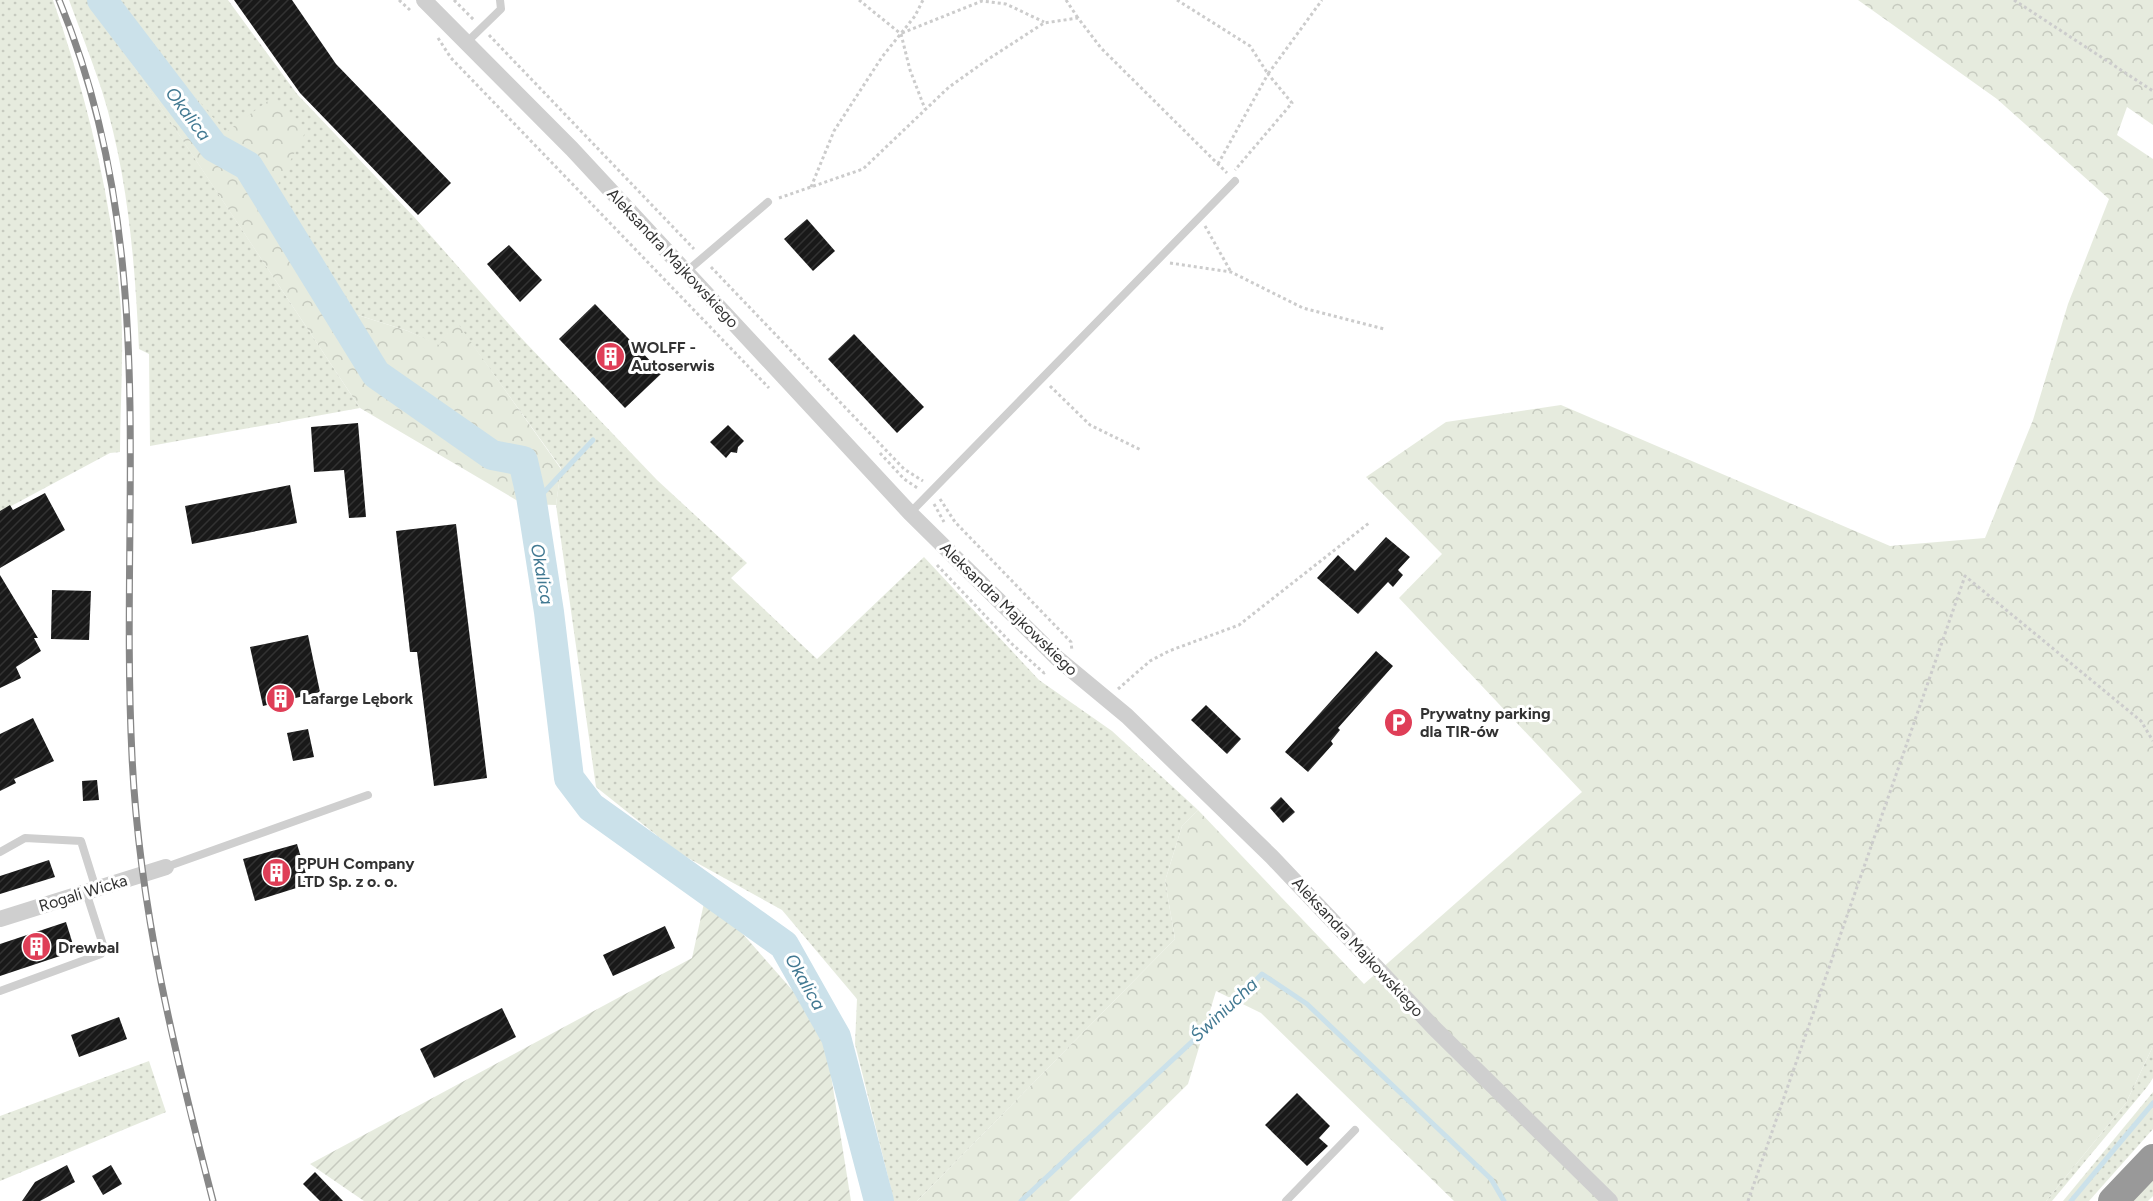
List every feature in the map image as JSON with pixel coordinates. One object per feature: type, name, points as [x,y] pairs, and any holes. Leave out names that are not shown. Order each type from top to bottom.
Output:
[{"type":"highway","points":[[2113,1201],[2153,1159]]},
{"type":"street","name":"Aleksandra Majkowskiego","points":[[424,0],[572,149],[910,513],[1057,657],[1107,699],[1272,857],[1435,1029],[1610,1201]]},
{"type":"street","name":"Rogali Wicka","points":[[0,919],[166,867]]},
{"type":"lane","points":[[467,42],[501,9],[500,0]]},
{"type":"lane","points":[[910,513],[1235,181]]},
{"type":"lane","points":[[686,272],[768,202]]},
{"type":"lane","points":[[166,867],[368,795]]},
{"type":"lane","points":[[0,852],[25,838],[81,841],[104,948],[101,954],[0,991]]},
{"type":"lane","points":[[1286,1201],[1355,1130]]},
{"type":"path","points":[[859,0],[901,34],[910,70],[926,110]]},
{"type":"path","points":[[811,187],[834,131],[882,57],[915,16],[923,0]]},
{"type":"path","points":[[1066,0],[1101,48],[1230,176],[1292,103],[1268,74],[1250,46],[1178,0]]},
{"type":"path","points":[[1218,164],[1268,74],[1322,0]]},
{"type":"path","points":[[2014,0],[2153,91]]},
{"type":"path","points":[[901,34],[982,1],[1006,4],[1044,22]]},
{"type":"path","points":[[768,202],[863,169],[949,87],[1044,22],[1078,18]]},
{"type":"path","points":[[1199,217],[1231,272]]},
{"type":"path","points":[[1157,261],[1231,272],[1303,308],[1384,329]]},
{"type":"path","points":[[1042,378],[1090,425],[1141,450]]},
{"type":"path","points":[[1107,699],[1150,661],[1169,651],[1239,625],[1369,523]]},
{"type":"path","points":[[1748,1201],[1965,576],[2141,721],[2153,741]]},
{"type":"green space","points":[[0,0],[53,0],[88,114],[105,192],[117,270],[122,345],[120,452],[110,453],[0,512]]},
{"type":"green space","points":[[69,0],[228,0],[297,94],[415,218],[524,341],[657,480],[747,563],[731,578],[817,659],[924,557],[1039,680],[1112,731],[1198,810],[1182,826],[1165,881],[1175,939],[917,1201],[894,1201],[855,1044],[857,999],[782,910],[679,853],[596,787],[556,505],[561,468],[456,322],[439,346],[408,331],[345,311],[275,190],[126,18],[100,15],[360,408],[150,446],[149,354],[139,349],[132,251],[124,186],[102,91]]},
{"type":"green space","points":[[1858,0],[2153,0],[2153,125],[2127,107],[2117,135],[2153,159],[2153,1046],[2126,1103],[2046,1201],[1454,1201],[1261,1013],[1216,991],[1188,1084],[1069,1201],[917,1201],[1175,939],[1165,881],[1182,826],[1198,810],[1364,984],[1582,792],[1399,598],[1442,554],[1366,477],[1446,422],[1561,405],[1890,546],[1985,538],[2033,420],[2068,304],[2109,199],[1997,99]]},
{"type":"green space","points":[[99,14],[126,18],[226,132],[272,98],[307,129],[275,190],[345,311],[408,331],[439,345],[456,321],[561,469],[556,505],[523,504],[360,408]]},
{"type":"green space","points":[[704,903],[735,925],[823,1025],[851,1201],[364,1201],[310,1164],[692,958]]},
{"type":"green space","points":[[2153,1046],[2153,1078],[2147,1087],[2052,1201],[2046,1201],[2126,1103]]},
{"type":"green space","points":[[149,1061],[166,1112],[0,1181],[0,1116]]},
{"type":"green space","points":[[2153,1092],[2153,1129],[2089,1201],[2063,1201]]},
{"type":"green space","points":[[2153,1176],[2153,1196],[2148,1201],[2129,1201]]},
{"type":"building","points":[[234,0],[292,0],[336,64],[451,183],[418,215],[300,93]]},
{"type":"building","points":[[807,219],[835,251],[813,271],[784,239]]},
{"type":"building","points":[[509,245],[542,280],[520,302],[487,264]]},
{"type":"building","name":"WOLFF - Autoserwis","points":[[595,304],[662,373],[625,408],[559,339]]},
{"type":"building","points":[[854,334],[924,407],[897,433],[828,359]]},
{"type":"building","points":[[358,423],[366,517],[349,518],[344,470],[314,472],[311,427]]},
{"type":"building","points":[[728,425],[744,441],[738,447],[737,453],[731,452],[726,458],[710,442]]},
{"type":"building","points":[[290,485],[297,523],[192,544],[185,506]]},
{"type":"building","points":[[45,493],[65,530],[0,568],[0,511],[10,505],[13,510]]},
{"type":"building","points":[[456,524],[487,778],[434,786],[417,652],[410,652],[396,531]]},
{"type":"building","points":[[1386,537],[1410,557],[1398,570],[1403,575],[1393,587],[1388,582],[1358,614],[1317,578],[1338,555],[1355,571]]},
{"type":"building","points":[[0,575],[38,638],[34,638],[41,651],[16,667],[21,678],[0,688]]},
{"type":"building","points":[[52,590],[91,591],[89,640],[51,639]]},
{"type":"building","name":"Lafarge Lębork","points":[[308,635],[320,692],[263,706],[250,647]]},
{"type":"building","points":[[1376,651],[1393,666],[1338,728],[1340,730],[1331,741],[1333,744],[1308,772],[1285,752]]},
{"type":"building","points":[[1206,705],[1241,739],[1227,754],[1191,720]]},
{"type":"building","points":[[33,718],[54,761],[14,779],[16,783],[0,791],[0,734]]},
{"type":"building","points":[[308,729],[314,757],[293,761],[287,733]]},
{"type":"building","points":[[97,780],[99,800],[83,801],[82,781]]},
{"type":"building","points":[[1281,797],[1295,812],[1283,823],[1270,808]]},
{"type":"building","name":"PPUH Company LTD Sp. z o. o.","points":[[297,844],[309,884],[255,901],[243,859]]},
{"type":"building","points":[[49,860],[55,877],[0,894],[0,876]]},
{"type":"building","name":"Drewbal","points":[[66,922],[75,951],[0,976],[0,944]]},
{"type":"building","points":[[665,926],[675,948],[613,976],[603,955]]},
{"type":"building","points":[[502,1008],[516,1037],[434,1078],[420,1049]]},
{"type":"building","points":[[119,1017],[127,1039],[79,1057],[71,1035]]},
{"type":"building","points":[[1297,1093],[1330,1126],[1319,1138],[1328,1146],[1307,1166],[1265,1125]]},
{"type":"building","points":[[67,1165],[75,1182],[40,1201],[22,1201],[35,1182]]},
{"type":"building","points":[[111,1165],[122,1184],[103,1195],[92,1176]]},
{"type":"building","points":[[315,1172],[343,1201],[320,1201],[303,1184]]},
{"type":"waterway","name":"Okalica","points":[[102,0],[214,147],[248,166],[376,374],[492,455],[523,461],[531,496],[549,612],[569,778],[591,807],[784,945],[836,1037],[879,1201]]},
{"type":"waterway","points":[[532,505],[593,440]]},
{"type":"waterway","name":"Świniucha","points":[[1021,1201],[1262,974],[1307,1004],[1491,1179],[1504,1201]]},
{"type":"waterway","points":[[2071,1201],[2153,1103]]},
{"type":"railway","points":[[59,0],[91,93],[112,187],[124,280],[129,374],[129,659],[136,813],[142,869],[161,981],[185,1091],[213,1201]]},
{"type":"place","name":"WOLFF - Autoserwis","points":[[610,356]]},
{"type":"place","name":"Lafarge Lębork","points":[[281,698]]},
{"type":"place","name":"Prywatny parking dla TIR-ów","points":[[1399,722]]},
{"type":"place","name":"PPUH Company LTD Sp. z o. o.","points":[[276,872]]},
{"type":"place","name":"Drewbal","points":[[37,947]]}]
